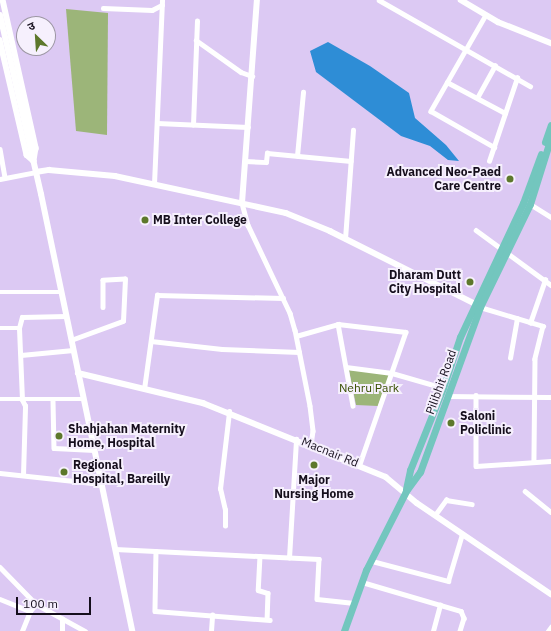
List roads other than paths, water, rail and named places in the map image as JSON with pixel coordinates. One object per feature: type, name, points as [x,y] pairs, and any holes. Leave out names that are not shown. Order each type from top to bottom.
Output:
[{"type":"highway","points":[[503,250],[523,203],[551,124]]},
{"type":"highway","name":"Pilibhit Road","points":[[344,631],[362,582],[372,561],[406,491],[420,472],[478,305],[503,250],[530,204],[551,137]]},
{"type":"highway","points":[[406,491],[410,470],[447,391]]},
{"type":"main road","points":[[0,15],[34,161],[132,631]]},
{"type":"street","points":[[3,0],[36,148],[34,161]]},
{"type":"street","points":[[257,0],[242,203],[248,225],[283,298],[296,336],[311,412],[313,430],[311,445]]},
{"type":"street","points":[[379,0],[530,86]]},
{"type":"street","points":[[461,0],[486,15],[551,43]]},
{"type":"street","points":[[103,8],[152,10],[162,3]]},
{"type":"street","points":[[154,184],[162,3]]},
{"type":"street","points":[[486,15],[432,110],[494,148]]},
{"type":"street","points":[[194,125],[197,20]]},
{"type":"street","points":[[0,40],[2,56],[27,154],[34,161]]},
{"type":"street","points":[[196,40],[241,72],[252,76]]},
{"type":"street","points":[[477,98],[495,66]]},
{"type":"street","points":[[489,161],[517,78]]},
{"type":"street","points":[[447,82],[505,113]]},
{"type":"street","points":[[298,156],[304,92]]},
{"type":"street","points":[[157,123],[248,127]]},
{"type":"street","points":[[345,239],[353,130]]},
{"type":"street","points":[[0,149],[3,178],[49,170],[115,176],[286,213],[345,239],[478,305],[517,319],[543,326],[536,359],[534,397],[534,462]]},
{"type":"street","points":[[245,161],[266,162],[267,153],[351,161]]},
{"type":"street","points":[[530,204],[551,217]]},
{"type":"street","points":[[476,230],[551,285]]},
{"type":"street","points":[[71,340],[123,321],[125,279],[103,280],[103,307]]},
{"type":"street","points":[[530,323],[545,280]]},
{"type":"street","points":[[0,291],[61,292]]},
{"type":"street","points":[[144,390],[157,295],[283,298]]},
{"type":"street","points":[[23,475],[25,406],[22,400],[19,328],[22,317],[66,316]]},
{"type":"street","points":[[510,358],[517,319]]},
{"type":"street","points":[[296,336],[338,324],[406,332],[360,464]]},
{"type":"street","points":[[338,324],[353,406]]},
{"type":"street","points":[[0,328],[19,328]]},
{"type":"street","points":[[151,341],[222,349],[299,352]]},
{"type":"street","points":[[21,355],[73,350]]},
{"type":"street","points":[[346,367],[392,373],[447,391],[476,395],[551,397]]},
{"type":"street","name":"Macnair Rd","points":[[78,373],[229,412],[360,464],[386,476],[435,515],[551,594]]},
{"type":"street","points":[[476,395],[476,466],[551,461]]},
{"type":"street","points":[[0,400],[53,401],[84,399]]},
{"type":"street","points":[[53,401],[54,448],[94,450]]},
{"type":"street","points":[[225,526],[225,510],[220,489],[229,412]]},
{"type":"street","points":[[289,558],[296,438]]},
{"type":"street","points":[[0,473],[101,484]]},
{"type":"street","points":[[525,491],[551,512]]},
{"type":"street","points":[[435,515],[446,500],[472,504]]},
{"type":"street","points":[[372,561],[448,581],[462,534]]},
{"type":"street","points":[[115,549],[319,559],[318,599],[354,603]]},
{"type":"street","points":[[156,551],[155,611],[269,619],[268,594],[258,590],[260,556]]},
{"type":"street","points":[[0,567],[36,604],[85,631]]},
{"type":"street","points":[[362,582],[461,611],[464,618],[460,631]]},
{"type":"street","points":[[0,599],[30,611]]},
{"type":"street","points":[[22,631],[30,611],[36,604]]},
{"type":"street","points":[[433,631],[440,605]]},
{"type":"street","points":[[211,631],[212,615]]},
{"type":"street","points":[[62,619],[62,631]]},
{"type":"street","points":[[548,631],[551,627]]},
{"type":"water","points":[[328,42],[370,66],[409,93],[415,118],[446,145],[459,161],[448,160],[430,146],[401,136],[316,72],[310,51]]},
{"type":"place","name":"Advanced Neo-Paed Care Centre","points":[[510,179]]},
{"type":"place","name":"MB Inter College","points":[[145,220]]},
{"type":"place","name":"Dharam Dutt City Hospital","points":[[470,282]]},
{"type":"place","name":"Saloni Policlinic","points":[[451,423]]},
{"type":"place","name":"Shahjahan Maternity Home, Hospital","points":[[59,436]]},
{"type":"place","name":"Major Nursing Home","points":[[314,465]]},
{"type":"place","name":"Regional Hospital, Bareilly","points":[[64,472]]},
{"type":"park label","name":"Nehru Park","points":[[369,388]]}]
